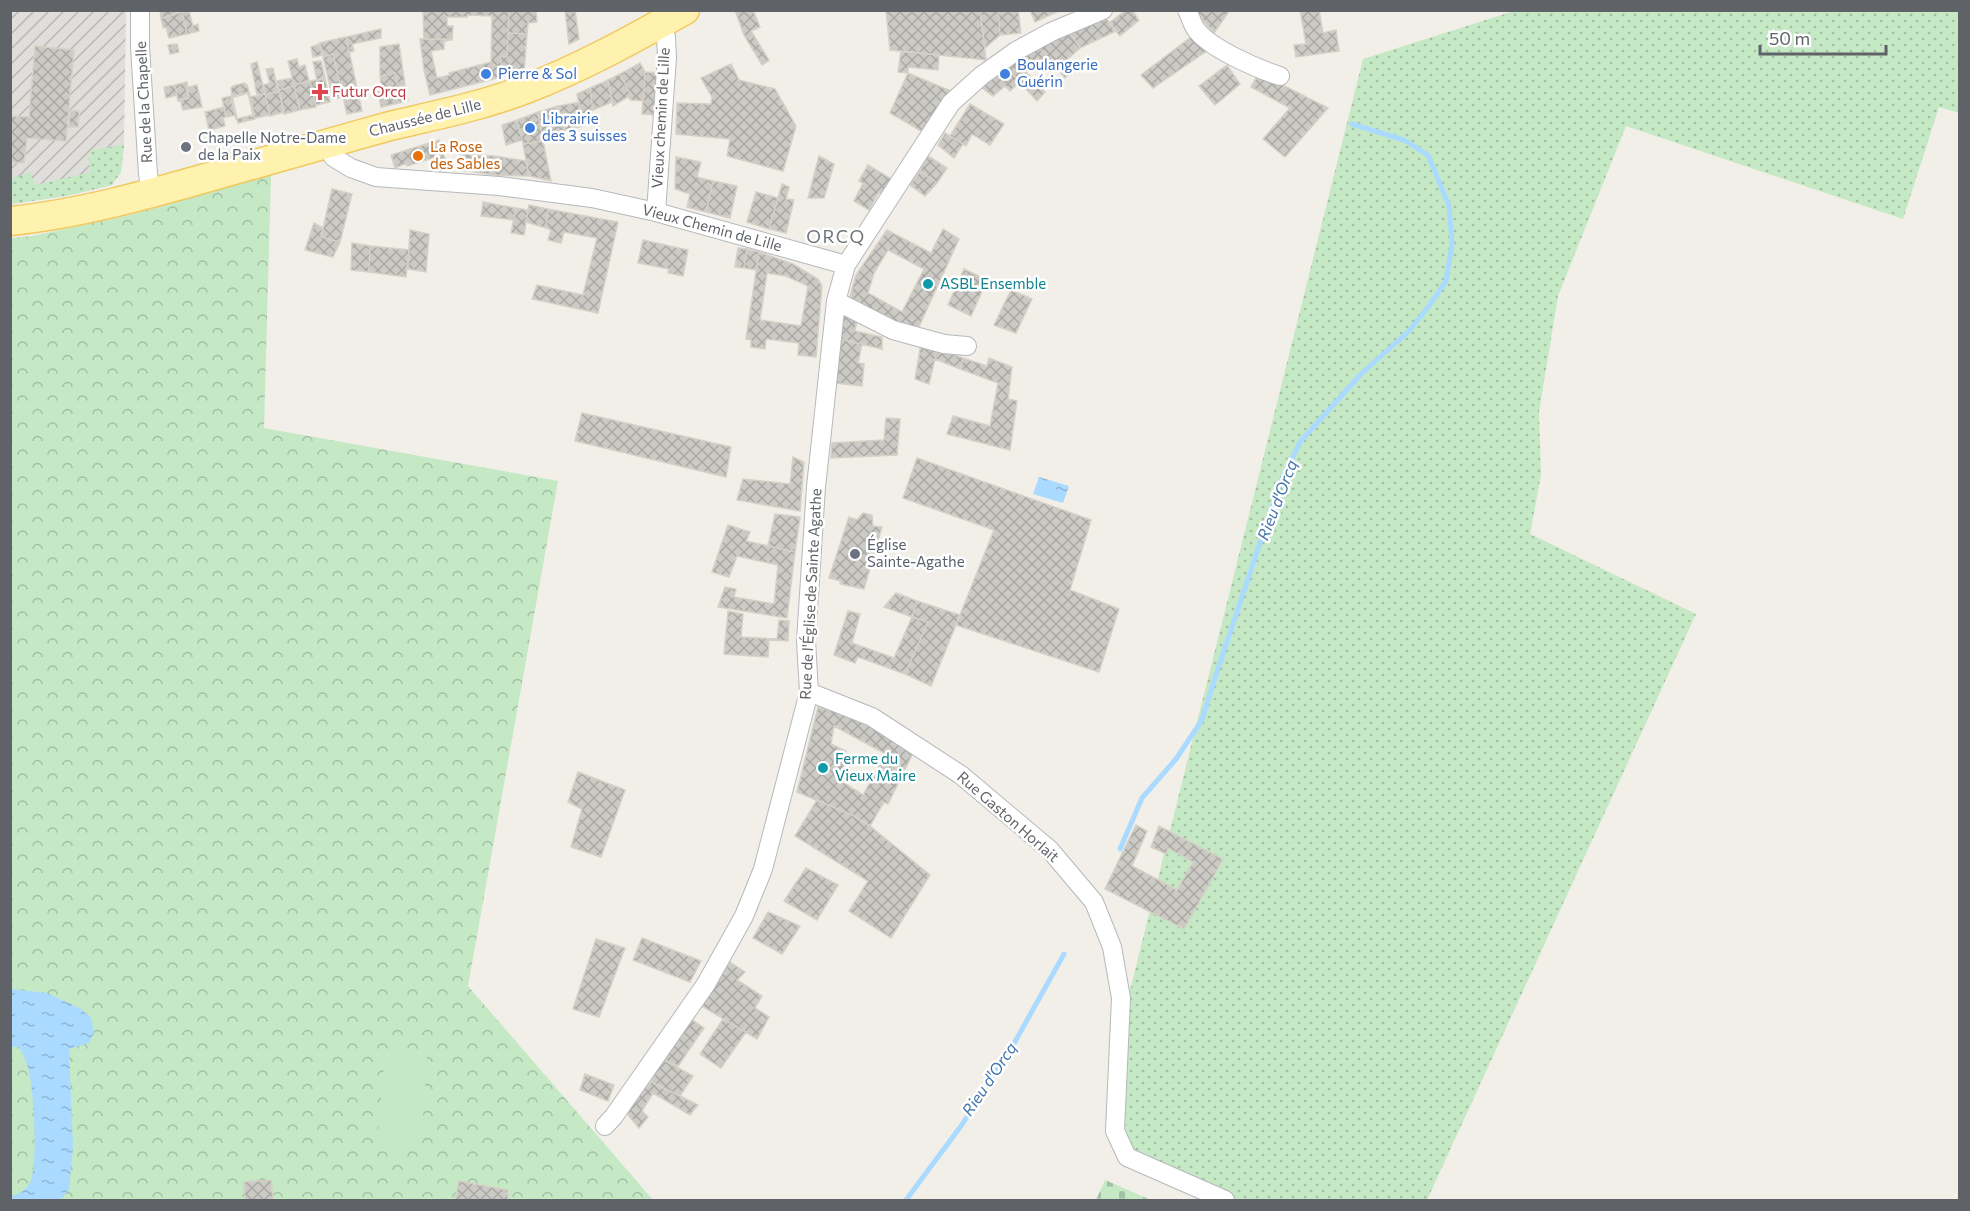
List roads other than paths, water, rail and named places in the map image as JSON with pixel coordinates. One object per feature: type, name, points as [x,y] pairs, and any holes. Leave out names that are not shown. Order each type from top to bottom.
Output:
[{"type":"main road","name":"Chaussée de Lille","points":[[10,220],[81,209],[151,193],[328,143],[442,115],[524,89],[581,65],[685,10]]},
{"type":"street","name":"Rue de la Chapelle","points":[[140,10],[140,47],[151,193]]},
{"type":"street","points":[[846,265],[951,103],[981,76],[1016,51],[1051,32],[1103,10]]},
{"type":"street","points":[[1187,10],[1196,29],[1210,41],[1258,69],[1281,76]]},
{"type":"street","name":"Vieux chemin de Lille","points":[[656,212],[667,57],[666,37],[660,24]]},
{"type":"street","name":"Vieux Chemin de Lille","points":[[328,143],[333,157],[351,168],[376,177],[499,186],[592,198],[656,212],[846,265]]},
{"type":"street","name":"Rue de l'Église de Sainte Agathe","points":[[605,1126],[706,984],[744,916],[763,869],[808,692],[806,641],[816,487],[836,301],[846,265]]},
{"type":"street","points":[[836,301],[893,330],[944,344],[967,346]]},
{"type":"street","name":"Rue Gaston Horlait","points":[[808,692],[872,717],[961,775],[1050,850],[1094,902],[1112,947],[1121,998],[1115,1131],[1127,1156],[1225,1200]]},
{"type":"water","points":[[1039,477],[1069,486],[1063,503],[1033,494]]},
{"type":"water","points":[[11,989],[47,993],[81,1009],[91,1018],[94,1032],[89,1043],[69,1049],[73,1148],[69,1190],[60,1200],[11,1200],[11,1197],[25,1189],[31,1180],[35,1140],[32,1088],[27,1064],[19,1047],[11,1047]]},
{"type":"waterway","name":"Rieu d'Orcq","points":[[1120,849],[1142,798],[1176,759],[1202,720],[1279,486],[1300,442],[1361,374],[1409,331],[1446,281],[1452,244],[1449,206],[1428,155],[1404,140],[1352,124]]},
{"type":"waterway","name":"Rieu d'Orcq","points":[[906,1200],[961,1126],[1012,1047],[1064,954]]},
{"type":"place","name":"Pierre & Sol","points":[[486,74]]},
{"type":"place","name":"Boulangerie Guérin","points":[[1005,74]]},
{"type":"place","name":"Futur Orcq","points":[[320,92]]},
{"type":"place","name":"Librairie des 3 suisses","points":[[530,128]]},
{"type":"place","name":"Chapelle Notre-Dame de la Paix","points":[[186,147]]},
{"type":"place","name":"La Rose des Sables","points":[[418,156]]},
{"type":"place","name":"ASBL Ensemble","points":[[928,284]]},
{"type":"place","name":"Église Sainte-Agathe","points":[[855,554]]},
{"type":"place","name":"Ferme du Vieux Maire","points":[[823,768]]},
{"type":"district","name":"ORCQ","points":[[836,237]]}]
